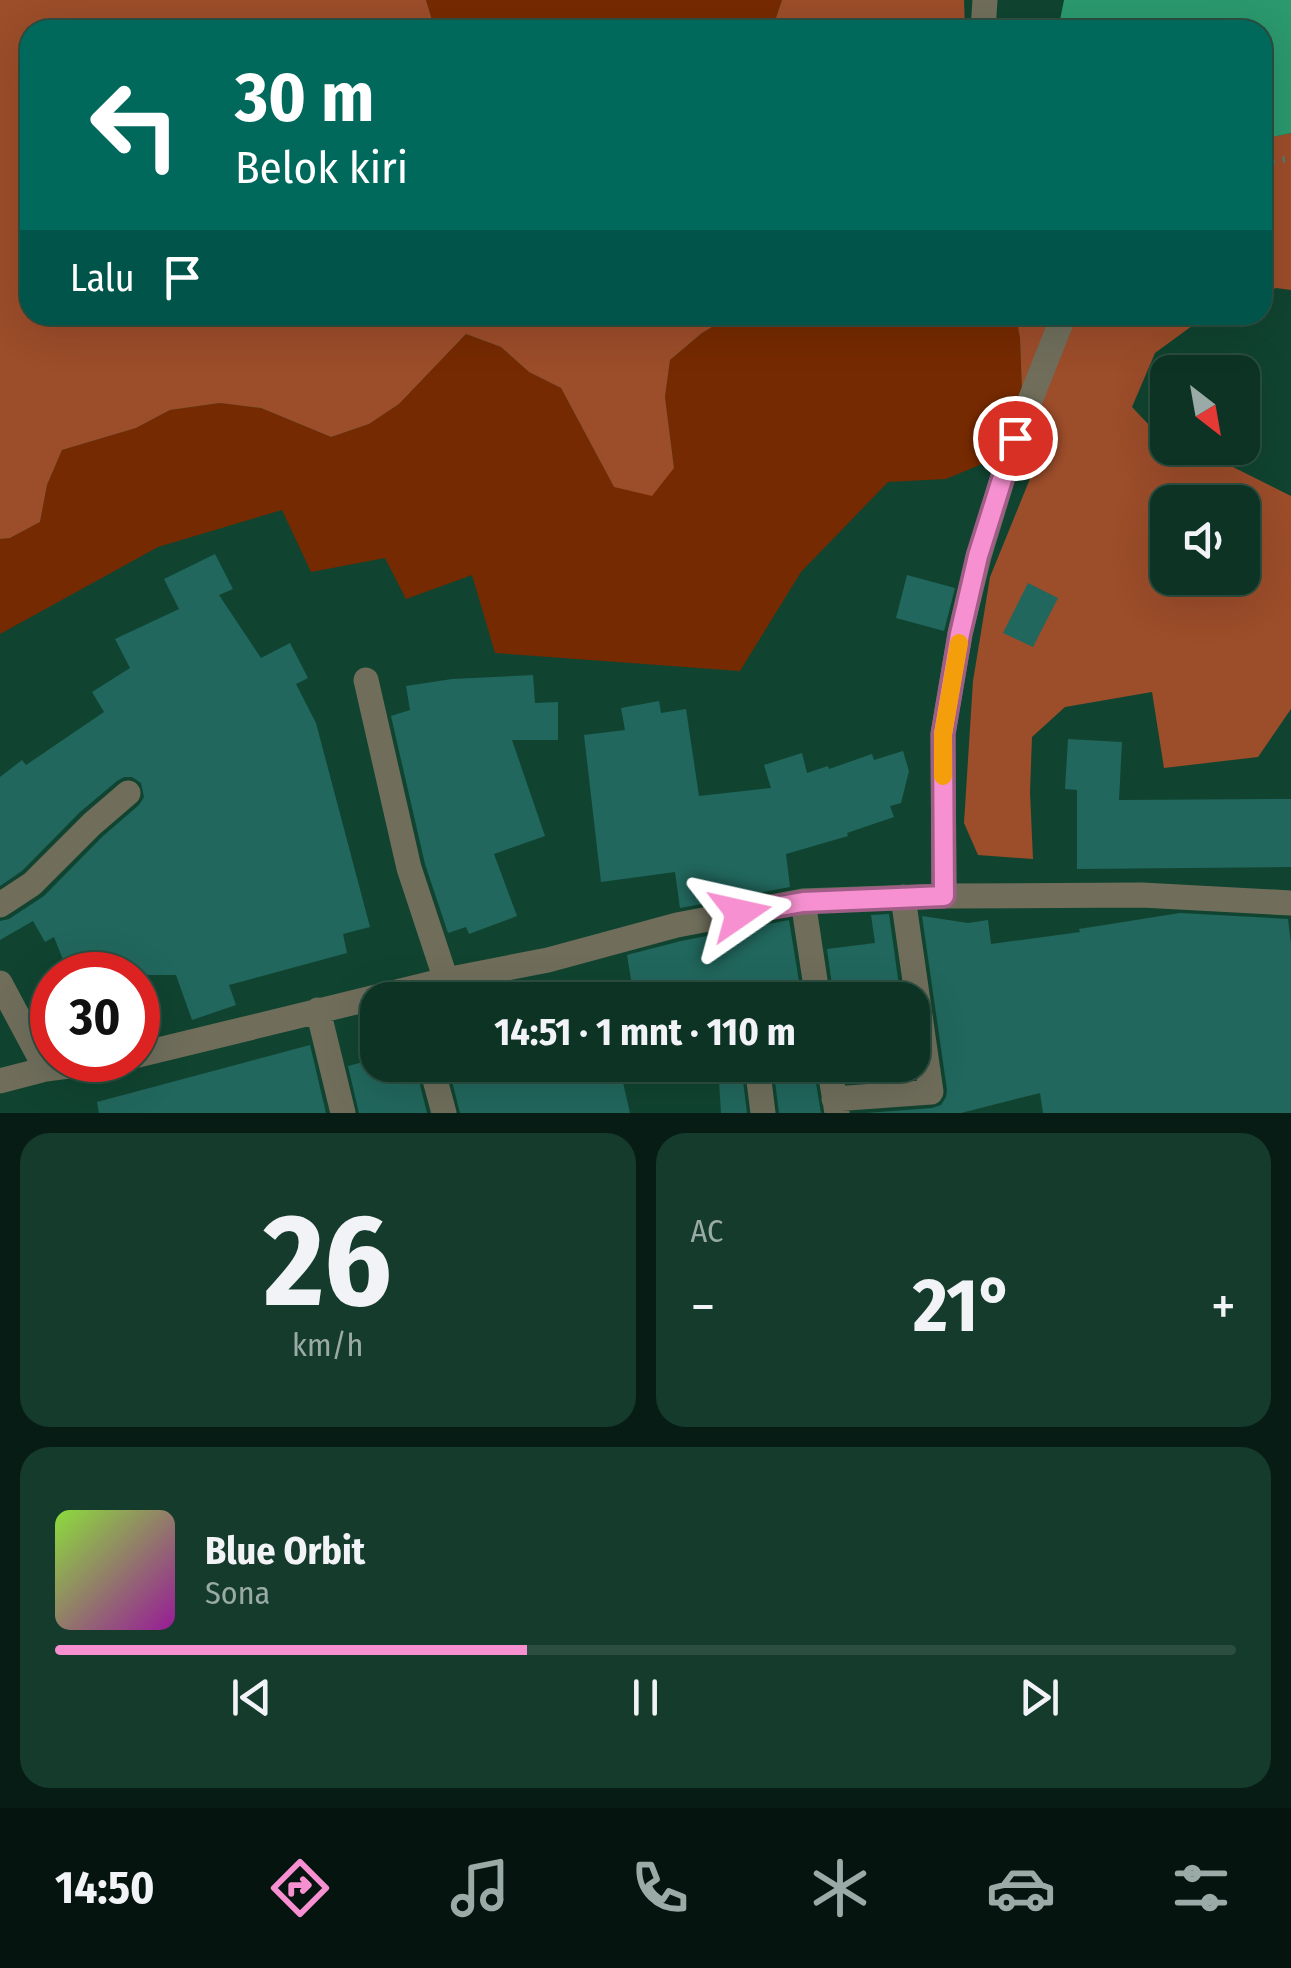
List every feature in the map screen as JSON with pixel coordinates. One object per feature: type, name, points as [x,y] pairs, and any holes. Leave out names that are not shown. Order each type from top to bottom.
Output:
[{"type":"street","points":[[944,896],[943,734],[960,634],[978,556],[1015,438],[1060,325]]},
{"type":"street","points":[[366,680],[409,868],[446,980]]},
{"type":"street","points":[[0,905],[32,884],[128,793]]},
{"type":"street","points":[[441,982],[548,960],[678,925],[803,902],[944,896],[1142,895],[1291,904]]},
{"type":"street","points":[[836,1106],[931,1092],[903,897]]},
{"type":"street","points":[[803,902],[815,982]]},
{"type":"street","points":[[0,983],[30,1038]]},
{"type":"street","points":[[160,1049],[360,1003]]},
{"type":"street","points":[[318,1010],[343,1113]]},
{"type":"street","points":[[0,1081],[30,1073]]},
{"type":"street","points":[[436,1082],[444,1113]]},
{"type":"street","points":[[760,1082],[763,1113]]},
{"type":"shaded area","points":[[0,0],[426,0],[432,20],[20,20],[20,325],[715,325],[670,360],[665,397],[674,468],[652,496],[614,487],[561,388],[529,372],[501,347],[466,334],[399,404],[369,424],[331,437],[261,408],[220,403],[170,410],[136,428],[62,450],[47,485],[40,522],[0,539]]},
{"type":"shaded area","points":[[426,0],[782,0],[775,20],[432,20]]},
{"type":"shaded area","points":[[782,0],[964,0],[965,20],[775,20]]},
{"type":"shaded area","points":[[1064,0],[1291,0],[1291,133],[1272,137],[1272,20],[1060,20]]},
{"type":"shaded area","points":[[1291,133],[1291,290],[1272,290],[1272,137]]},
{"type":"shaded area","points":[[715,325],[1018,325],[1022,393],[1047,437],[946,479],[888,482],[801,572],[740,671],[495,653],[472,575],[406,599],[385,558],[311,572],[282,510],[158,547],[0,634],[0,539],[40,522],[47,485],[62,450],[136,428],[170,410],[220,403],[261,408],[331,437],[369,424],[399,404],[466,334],[501,347],[529,372],[561,388],[614,487],[674,468],[665,397],[670,360]]},
{"type":"shaded area","points":[[1018,325],[1193,325],[1150,355],[1150,365],[1132,407],[1150,426],[1150,465],[1231,466],[1291,496],[1291,709],[1258,757],[1164,768],[1152,692],[1065,707],[1032,737],[1033,859],[978,855],[964,823],[973,681],[990,577],[1047,437],[1022,393]]},
{"type":"building","points":[[215,554],[233,589],[219,595],[261,658],[290,643],[308,678],[296,684],[316,723],[370,927],[343,934],[347,953],[229,985],[236,1005],[192,1020],[176,975],[160,975],[160,952],[60,952],[54,937],[45,942],[33,921],[0,940],[0,921],[44,896],[144,797],[141,783],[132,777],[117,781],[22,871],[0,886],[0,777],[22,760],[26,765],[104,712],[92,692],[130,668],[115,639],[179,609],[164,579]]},
{"type":"building","points":[[907,575],[955,588],[944,631],[896,618]]},
{"type":"building","points":[[1028,583],[1058,598],[1033,647],[1003,633]]},
{"type":"building","points":[[533,675],[535,703],[558,702],[558,740],[512,740],[545,836],[494,854],[517,916],[469,934],[466,927],[448,933],[425,864],[391,716],[410,710],[406,686],[452,679]]},
{"type":"building","points":[[659,701],[661,713],[686,709],[699,796],[771,788],[764,765],[802,753],[807,773],[872,754],[874,760],[903,751],[909,771],[901,803],[890,806],[894,817],[847,833],[848,836],[786,854],[790,887],[680,908],[675,872],[601,882],[584,735],[625,730],[621,708]]},
{"type":"building","points":[[1068,739],[1122,742],[1119,800],[1291,799],[1291,867],[1077,869],[1077,790],[1065,789]]},
{"type":"building","points":[[1180,913],[1288,919],[1291,1113],[1043,1113],[1040,1093],[961,1113],[866,1113],[932,1108],[941,1105],[946,1097],[922,916],[968,923],[988,920],[991,944]]},
{"type":"building","points":[[889,914],[898,982],[832,982],[827,949],[875,943],[871,915]]},
{"type":"building","points":[[789,920],[799,982],[631,982],[627,955]]},
{"type":"building","points":[[310,1045],[326,1113],[99,1113],[97,1102]]},
{"type":"building","points":[[360,1063],[360,1082],[419,1082],[427,1113],[359,1113],[348,1066]]},
{"type":"building","points":[[452,1082],[623,1082],[630,1113],[460,1113]]},
{"type":"building","points":[[719,1082],[743,1082],[747,1113],[721,1113]]},
{"type":"building","points":[[775,1082],[816,1082],[821,1113],[779,1113]]},
{"type":"slow traffic","points":[[943,776],[943,734],[959,643]]},
{"type":"route","points":[[740,913],[803,902],[944,896],[943,734],[978,556],[1015,438]]}]
